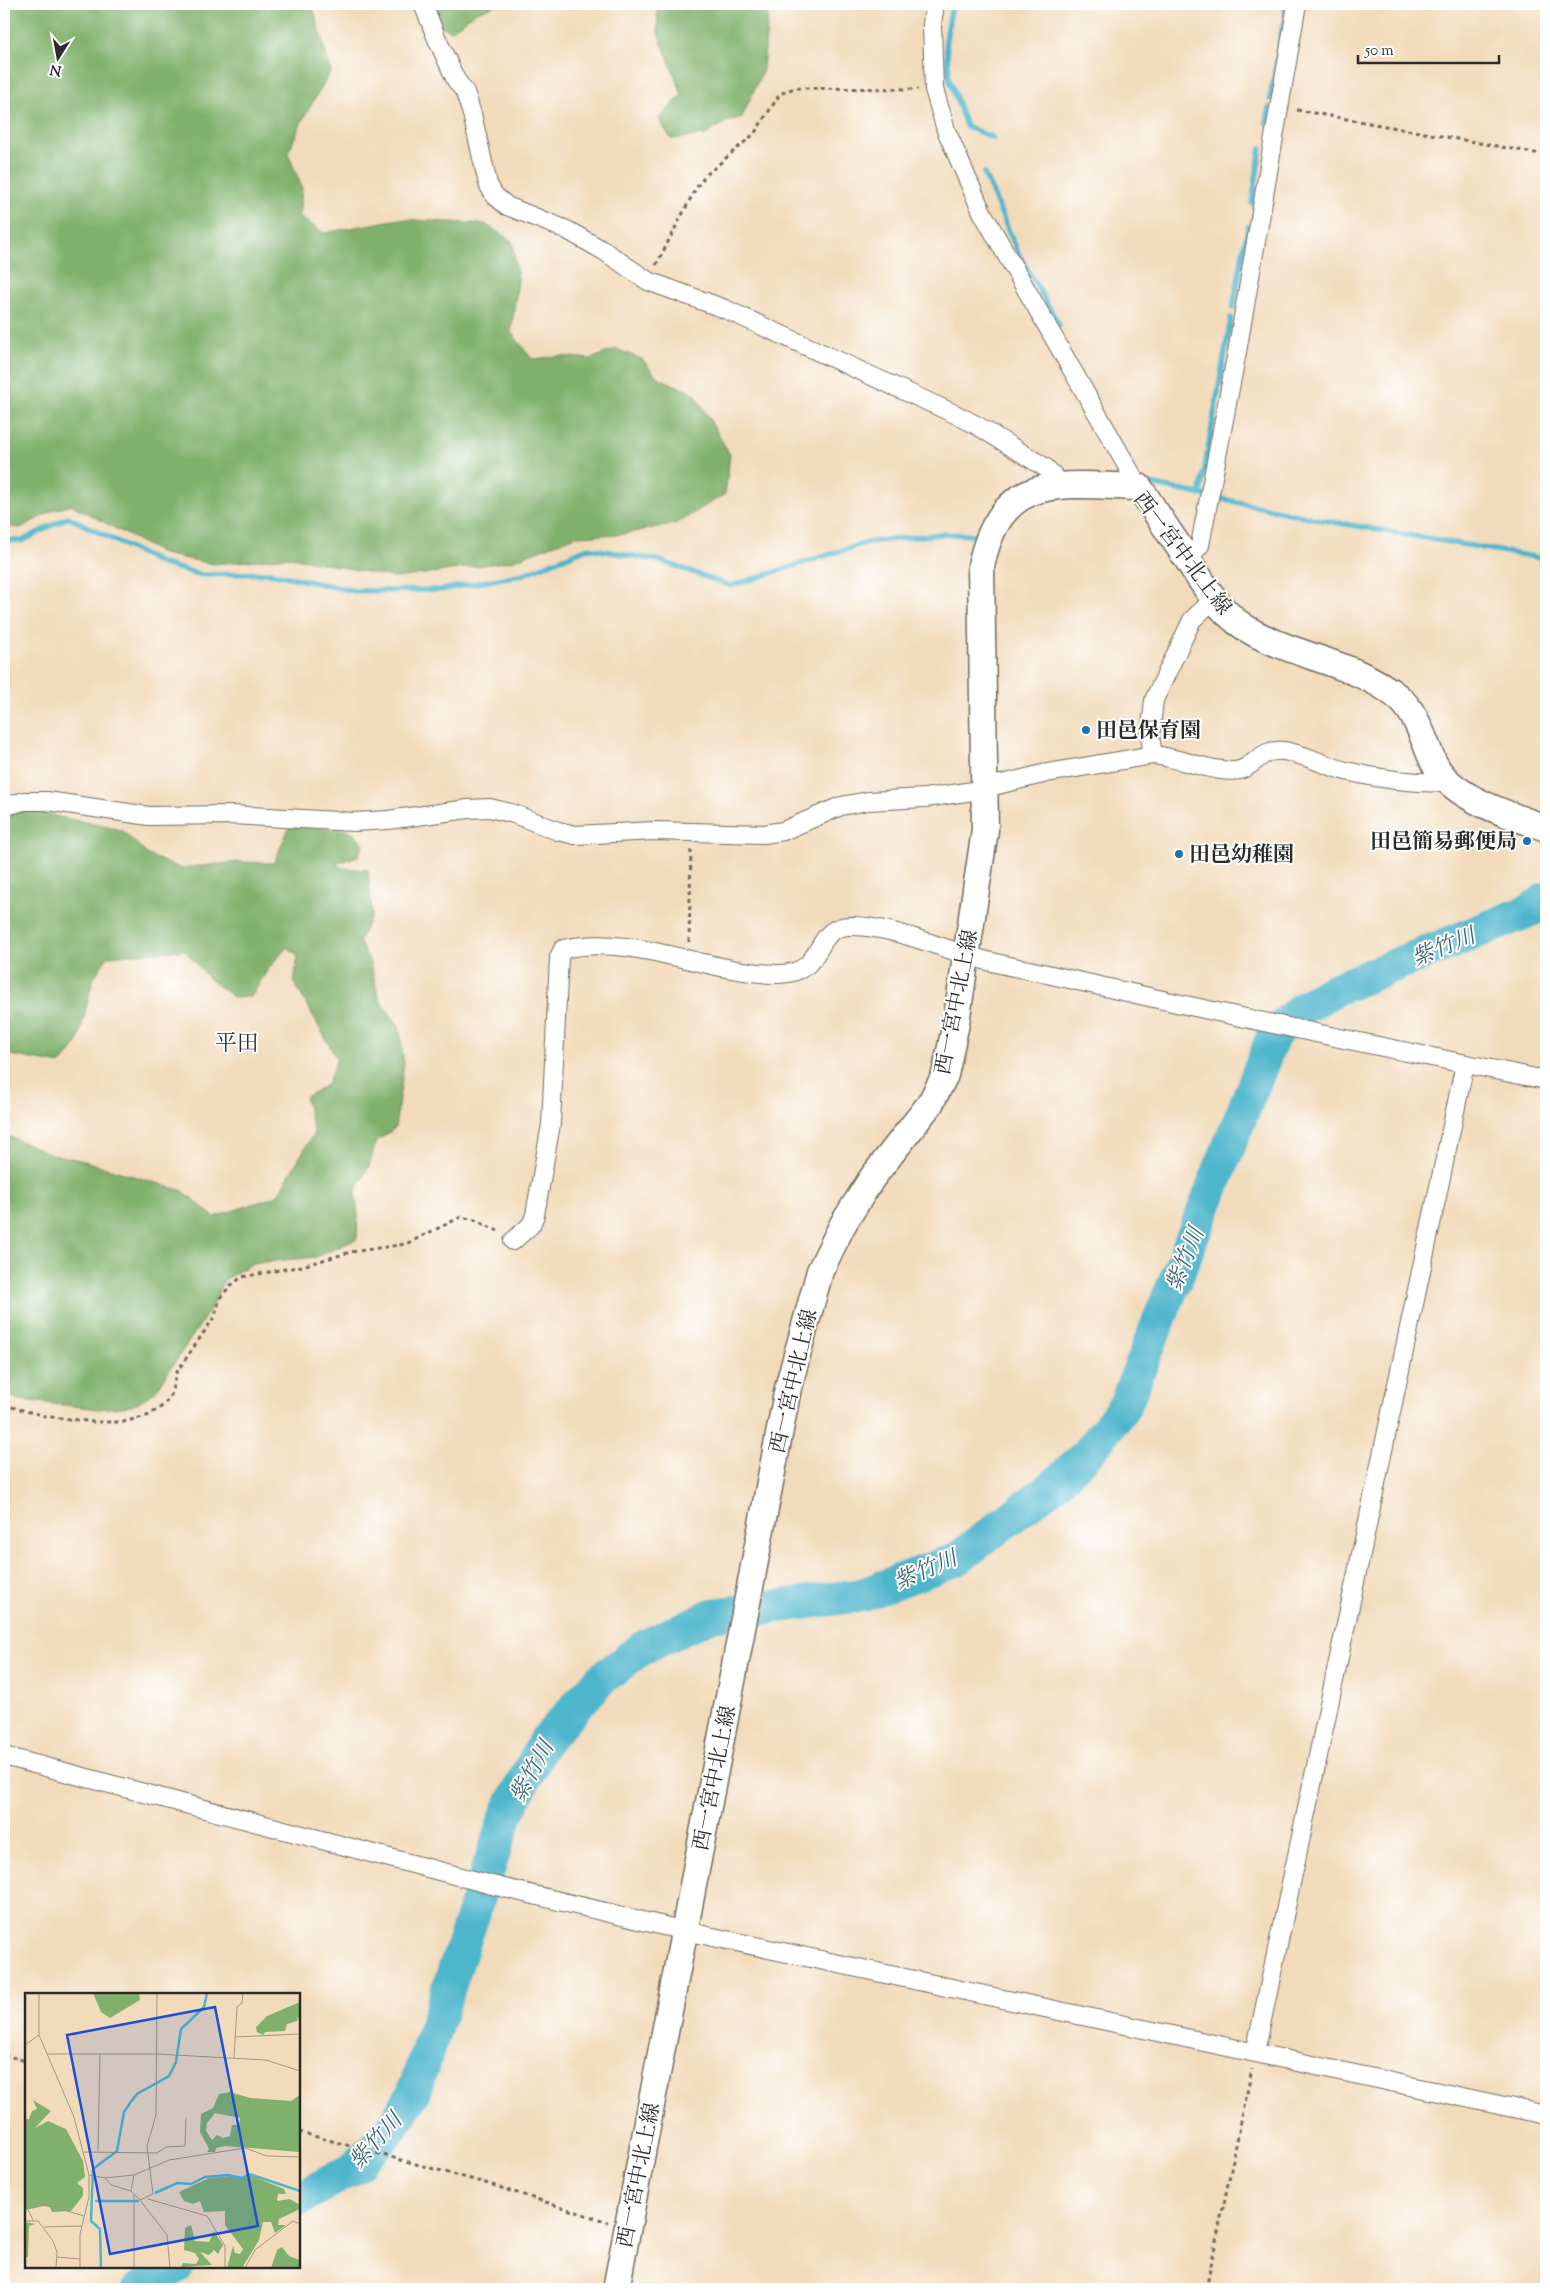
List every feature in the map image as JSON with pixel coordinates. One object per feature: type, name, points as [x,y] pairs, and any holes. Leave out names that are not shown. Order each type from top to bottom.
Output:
[{"type":"main road","name":"西一宮中北上線","points":[[616,2289],[788,1388],[820,1271],[843,1224],[872,1178],[930,1104],[945,1074],[956,1023],[985,830],[981,566],[986,544],[993,527],[1006,509],[1024,494],[1038,488],[1058,485],[1139,487],[1213,600],[1234,620],[1256,634],[1368,679],[1398,698],[1417,720],[1435,764],[1448,783],[1471,798],[1546,828]]},
{"type":"street","points":[[423,4],[456,80],[465,92],[488,184],[494,195],[507,206],[567,230],[604,251],[648,281],[725,309],[964,419],[1046,468],[1054,476],[1058,485]]},
{"type":"street","points":[[935,4],[932,24],[934,89],[946,130],[982,212],[1139,487]]},
{"type":"street","points":[[1188,560],[1200,545],[1237,352],[1297,4]]},
{"type":"street","points":[[1154,755],[1150,736],[1150,717],[1154,700],[1192,620],[1213,600]]},
{"type":"street","points":[[4,808],[24,801],[47,801],[148,816],[233,815],[354,822],[490,808],[514,814],[558,831],[575,835],[654,831],[764,834],[783,831],[841,806],[868,801],[924,798],[984,789],[1079,766],[1154,755],[1169,756],[1223,770],[1240,770],[1269,751],[1284,751],[1345,771],[1432,783],[1448,783]]},
{"type":"street","points":[[513,1241],[531,1225],[535,1215],[551,1124],[559,957],[563,949],[577,946],[607,945],[687,960],[703,965],[777,974],[797,972],[810,964],[828,933],[835,928],[851,925],[877,928],[946,946],[966,955],[1270,1024],[1546,1080]]},
{"type":"street","points":[[1255,2054],[1465,1064]]},
{"type":"street","points":[[4,1756],[492,1885],[684,1931],[1546,2115]]},
{"type":"path","points":[[648,281],[696,188],[706,175],[754,134],[780,94],[794,88],[934,89]]},
{"type":"path","points":[[1279,106],[1546,155]]},
{"type":"path","points":[[687,960],[693,831]]},
{"type":"path","points":[[4,1404],[45,1416],[94,1422],[123,1422],[146,1416],[164,1405],[170,1396],[176,1373],[215,1316],[220,1298],[230,1286],[242,1278],[302,1266],[351,1252],[406,1244],[461,1217],[489,1227],[513,1241]]},
{"type":"path","points":[[1206,2289],[1255,2054]]},
{"type":"path","points":[[4,2056],[25,2061]]},
{"type":"path","points":[[300,2132],[385,2154],[488,2184],[628,2229]]},
{"type":"green space","points":[[4,4],[312,4],[331,71],[303,119],[288,153],[302,188],[299,217],[324,233],[399,219],[485,224],[512,241],[518,279],[511,332],[532,359],[561,356],[591,359],[616,349],[642,359],[657,377],[695,394],[730,455],[725,494],[677,523],[624,534],[576,536],[511,561],[397,578],[291,557],[213,564],[163,554],[72,505],[54,510],[20,528],[4,526]]},
{"type":"green space","points":[[430,4],[495,4],[476,12],[451,31],[436,23]]},
{"type":"green space","points":[[657,4],[769,4],[763,70],[742,117],[726,122],[705,135],[671,139],[659,119],[682,94],[658,33]]},
{"type":"green space","points":[[27,810],[122,830],[148,855],[179,868],[239,862],[274,863],[289,827],[349,830],[364,843],[358,856],[336,864],[342,868],[368,870],[372,915],[359,941],[369,960],[380,1000],[399,1026],[404,1064],[395,1128],[376,1142],[369,1166],[355,1193],[358,1214],[357,1239],[316,1257],[253,1263],[224,1280],[209,1311],[155,1392],[132,1406],[99,1409],[19,1400],[4,1393],[4,1134],[52,1154],[84,1161],[183,1191],[214,1217],[277,1196],[314,1133],[305,1097],[327,1085],[337,1059],[294,982],[298,956],[287,947],[269,968],[251,997],[235,998],[210,980],[185,950],[108,956],[93,979],[78,1042],[61,1064],[4,1054],[4,816]]},
{"type":"waterway","points":[[952,4],[946,40],[949,78],[966,126],[993,138]]},
{"type":"waterway","points":[[1285,14],[1286,4]]},
{"type":"waterway","points":[[1270,99],[1283,25]]},
{"type":"waterway","points":[[1267,123],[1269,108]]},
{"type":"waterway","points":[[1252,203],[1261,148]]},
{"type":"waterway","points":[[984,173],[1019,255],[1059,325]]},
{"type":"waterway","points":[[1233,308],[1248,227]]},
{"type":"waterway","points":[[1200,495],[1231,318]]},
{"type":"waterway","points":[[1146,483],[1322,520],[1546,559]]},
{"type":"waterway","points":[[4,540],[22,541],[68,517],[162,564],[202,575],[270,573],[354,591],[441,590],[524,574],[588,548],[661,561],[731,586],[868,542],[940,534],[976,535]]},
{"type":"waterway","name":"紫竹川","points":[[300,2198],[354,2168],[389,2132],[413,2094],[507,1813],[544,1742],[600,1680],[642,1648],[712,1615],[862,1595],[957,1559],[1054,1485],[1089,1452],[1125,1405],[1274,1034],[1301,1009],[1336,989],[1531,910],[1546,899]]},
{"type":"waterway","name":"紫竹川","points":[[139,2289],[175,2268]]},
{"type":"place","name":"田邑保育園","points":[[1086,730]]},
{"type":"place","name":"田邑簡易郵便局","points":[[1527,841]]},
{"type":"place","name":"田邑幼稚園","points":[[1179,854]]},
{"type":"district","name":"平田","points":[[237,1042]]}]
